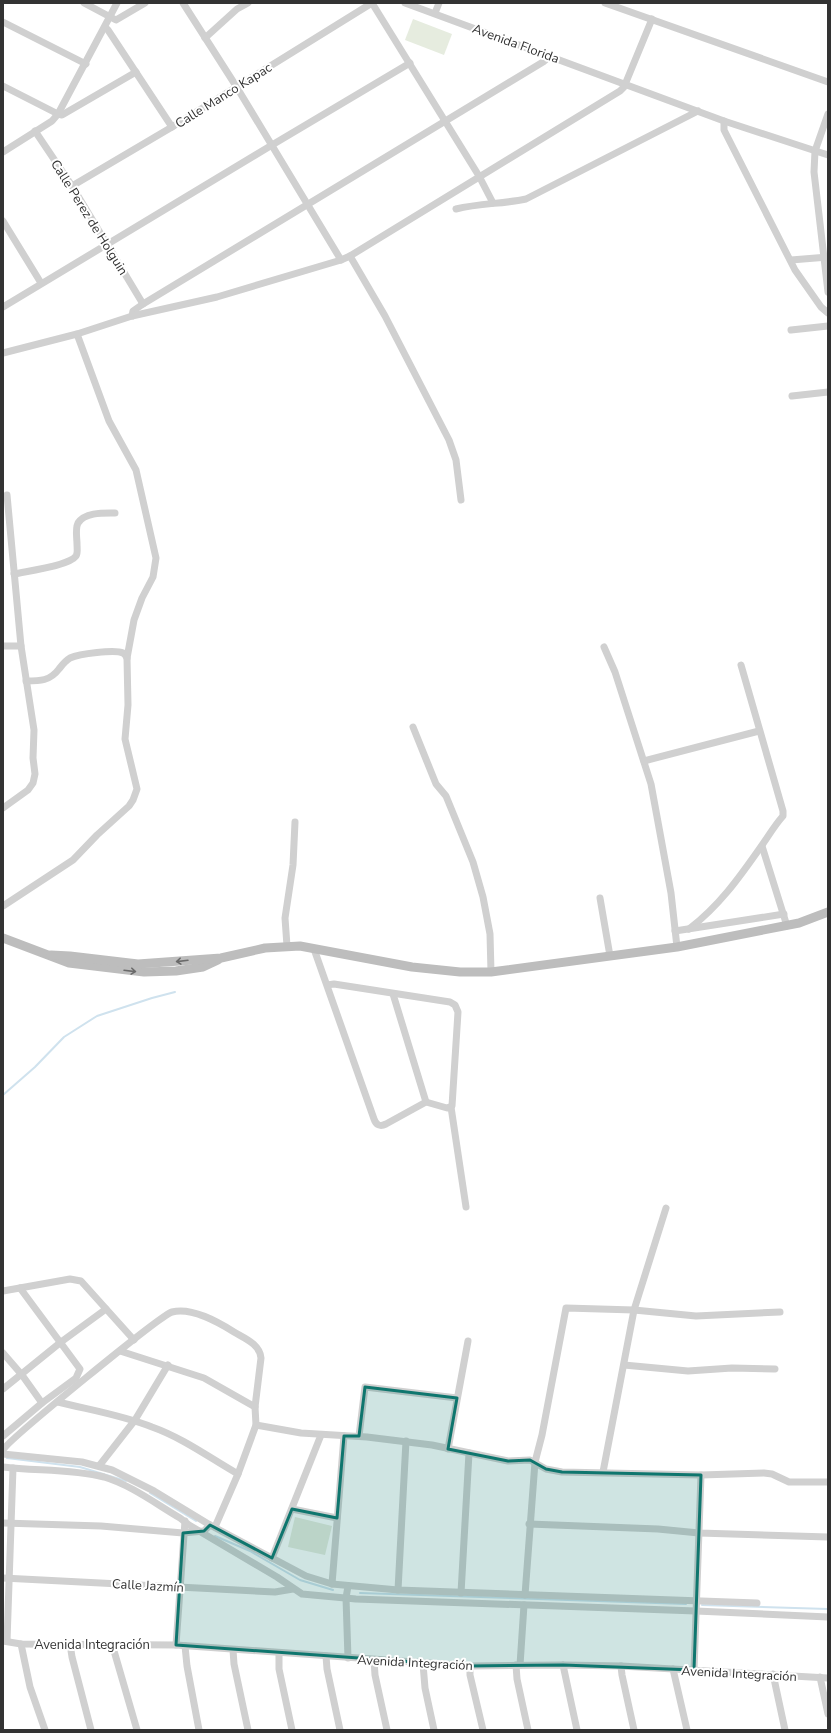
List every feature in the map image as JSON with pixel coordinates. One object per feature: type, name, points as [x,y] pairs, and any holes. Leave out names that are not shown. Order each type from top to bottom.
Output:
[{"type":"street","points":[[84,3],[116,20],[145,3]]},
{"type":"street","points":[[4,150],[52,121],[58,114],[86,64],[117,3]]},
{"type":"street","points":[[183,3],[308,203],[341,260]]},
{"type":"street","points":[[205,38],[237,9],[248,3]]},
{"type":"street","points":[[372,3],[479,176],[493,203]]},
{"type":"street","name":"Calle Manco Kapac","points":[[72,186],[172,127],[372,3]]},
{"type":"street","name":"Avenida Florida","points":[[405,3],[626,83],[724,121],[828,156]]},
{"type":"street","points":[[435,13],[439,3]]},
{"type":"street","points":[[605,3],[828,82]]},
{"type":"street","points":[[3,353],[77,334],[132,316],[216,297],[350,256],[620,91],[626,83],[652,19]]},
{"type":"street","points":[[3,22],[86,64]]},
{"type":"street","points":[[105,27],[172,127]]},
{"type":"street","points":[[132,316],[133,311],[143,304],[308,203],[445,122],[543,62],[550,56]]},
{"type":"street","points":[[3,307],[410,63]]},
{"type":"street","points":[[3,86],[62,115],[136,72]]},
{"type":"street","points":[[456,209],[526,199],[698,111]]},
{"type":"street","points":[[828,114],[814,151],[814,172],[826,257],[828,292]]},
{"type":"street","points":[[724,121],[724,130],[791,260],[794,270],[821,307],[828,312]]},
{"type":"street","name":"Calle Perez de Holguin","points":[[35,131],[72,186],[143,304]]},
{"type":"street","points":[[4,226],[41,283]]},
{"type":"street","points":[[350,256],[385,316],[449,440],[456,460],[461,500]]},
{"type":"street","points":[[791,260],[826,257]]},
{"type":"street","points":[[791,330],[828,326]]},
{"type":"street","points":[[3,906],[73,860],[97,835],[129,806],[137,789],[125,739],[128,705],[127,658],[134,620],[142,598],[153,577],[156,558],[136,470],[109,421],[77,334]]},
{"type":"street","points":[[792,396],[828,392]]},
{"type":"street","points":[[3,808],[21,797],[28,790],[33,783],[35,774],[33,758],[34,730],[21,646],[7,496]]},
{"type":"street","points":[[14,574],[66,562],[75,557],[78,552],[76,530],[78,523],[84,517],[95,514],[115,513]]},
{"type":"street","points":[[3,646],[21,646]]},
{"type":"street","points":[[604,647],[615,672],[651,784],[671,893],[677,946]]},
{"type":"street","points":[[26,681],[43,681],[54,676],[63,663],[71,657],[83,654],[112,651],[122,653],[127,658]]},
{"type":"street","points":[[689,929],[707,915],[730,890],[762,846],[775,824],[783,816],[783,811],[741,665]]},
{"type":"street","points":[[413,727],[436,784],[446,796],[473,862],[483,897],[490,934],[490,972]]},
{"type":"street","points":[[644,760],[759,731]]},
{"type":"street","points":[[287,946],[285,918],[293,865],[295,822]]},
{"type":"street","points":[[762,846],[788,926]]},
{"type":"street","points":[[600,898],[610,956]]},
{"type":"street","points":[[3,938],[51,955],[138,964],[221,958],[265,948],[287,946],[314,949],[412,967],[460,972],[490,972],[677,946],[788,926],[828,913]]},
{"type":"street","points":[[675,931],[784,914]]},
{"type":"street","points":[[314,949],[376,1123],[381,1126],[386,1124],[426,1102],[447,1108],[451,1107]]},
{"type":"street","points":[[327,985],[334,984],[450,1002],[456,1007],[458,1012],[454,1103],[451,1107],[466,1207]]},
{"type":"street","points":[[392,994],[426,1102]]},
{"type":"street","points":[[603,1472],[634,1310],[666,1208]]},
{"type":"street","points":[[3,1291],[70,1279],[81,1281],[134,1340]]},
{"type":"street","points":[[3,1436],[42,1403],[76,1378],[80,1369],[20,1288]]},
{"type":"street","points":[[525,1595],[529,1524],[535,1462],[542,1435],[566,1308],[634,1310],[696,1316],[780,1312]]},
{"type":"street","points":[[3,1389],[61,1342],[106,1309]]},
{"type":"street","points":[[3,1449],[120,1351],[170,1313],[182,1310],[216,1321],[254,1345],[261,1353],[255,1408],[256,1425],[238,1474],[213,1526],[200,1532],[183,1533],[101,1526],[3,1523]]},
{"type":"street","points":[[448,1448],[468,1341]]},
{"type":"street","points":[[120,1351],[168,1365],[204,1378],[255,1408]]},
{"type":"street","points":[[3,1353],[22,1375],[42,1403]]},
{"type":"street","points":[[99,1466],[135,1420],[168,1365]]},
{"type":"street","points":[[624,1365],[688,1371],[732,1368],[775,1369]]},
{"type":"street","points":[[358,1436],[365,1387],[457,1398]]},
{"type":"street","points":[[58,1402],[135,1420],[154,1427],[180,1440],[238,1474]]},
{"type":"street","points":[[256,1425],[301,1433],[358,1436],[406,1441],[448,1448],[508,1462],[527,1459],[546,1469],[562,1472],[700,1475],[772,1474],[789,1482],[828,1482]]},
{"type":"street","points":[[272,1558],[322,1435]]},
{"type":"street","points":[[332,1584],[344,1436]]},
{"type":"street","points":[[398,1590],[406,1441]]},
{"type":"street","points":[[3,1449],[99,1466],[133,1480],[213,1526],[306,1576],[332,1584],[398,1590],[757,1604]]},
{"type":"street","points":[[462,1593],[469,1453]]},
{"type":"street","points":[[3,1467],[86,1474],[105,1478],[133,1490],[185,1521],[200,1532],[277,1577],[302,1594],[346,1598],[696,1610],[828,1617]]},
{"type":"street","points":[[5,1641],[6,1578],[12,1524],[13,1468]]},
{"type":"street","points":[[694,1670],[700,1475]]},
{"type":"street","points":[[292,1509],[337,1518]]},
{"type":"street","points":[[176,1645],[185,1521]]},
{"type":"street","points":[[529,1524],[650,1528],[699,1533],[828,1537]]},
{"type":"street","name":"Calle Jazmín","points":[[6,1578],[275,1592],[293,1589]]},
{"type":"street","points":[[348,1586],[346,1598],[348,1658]]},
{"type":"street","points":[[524,1605],[517,1679],[528,1730]]},
{"type":"street","name":"Avenida Integración","points":[[5,1641],[21,1644],[176,1645],[423,1664],[470,1666],[622,1666],[828,1678]]},
{"type":"street","points":[[21,1644],[30,1687],[45,1730]]},
{"type":"street","points":[[70,1644],[72,1658],[91,1730]]},
{"type":"street","points":[[112,1644],[137,1730]]},
{"type":"street","points":[[185,1646],[186,1666],[199,1730]]},
{"type":"street","points":[[234,1650],[234,1664],[248,1730]]},
{"type":"street","points":[[279,1653],[279,1669],[292,1730]]},
{"type":"street","points":[[326,1656],[327,1669],[340,1730]]},
{"type":"street","points":[[374,1660],[375,1675],[388,1730]]},
{"type":"street","points":[[423,1664],[425,1688],[434,1730]]},
{"type":"street","points":[[563,1665],[577,1730]]},
{"type":"street","points":[[470,1666],[470,1675],[483,1730]]},
{"type":"street","points":[[622,1666],[622,1675],[634,1730]]},
{"type":"street","points":[[674,1669],[687,1730]]},
{"type":"street","points":[[773,1674],[785,1730]]},
{"type":"street","points":[[820,1677],[828,1714]]},
{"type":"highlighted area","points":[[365,1387],[457,1398],[448,1449],[508,1461],[530,1460],[546,1469],[562,1472],[701,1475],[694,1670],[563,1665],[470,1666],[176,1645],[183,1533],[204,1531],[210,1525],[272,1558],[292,1509],[337,1518],[344,1436],[359,1436]]},
{"type":"shaded area","points":[[413,19],[452,34],[444,55],[405,40]]},
{"type":"shaded area","points":[[295,1517],[332,1526],[325,1555],[288,1547]]},
{"type":"waterway","points":[[3,1095],[35,1067],[64,1037],[97,1016],[175,992]]},
{"type":"waterway","points":[[7,1458],[80,1467],[126,1481]]},
{"type":"waterway","points":[[150,1493],[196,1521]]},
{"type":"waterway","points":[[215,1536],[250,1551],[300,1580],[333,1590]]},
{"type":"waterway","points":[[360,1593],[686,1604]]},
{"type":"waterway","points":[[702,1605],[828,1609]]}]
